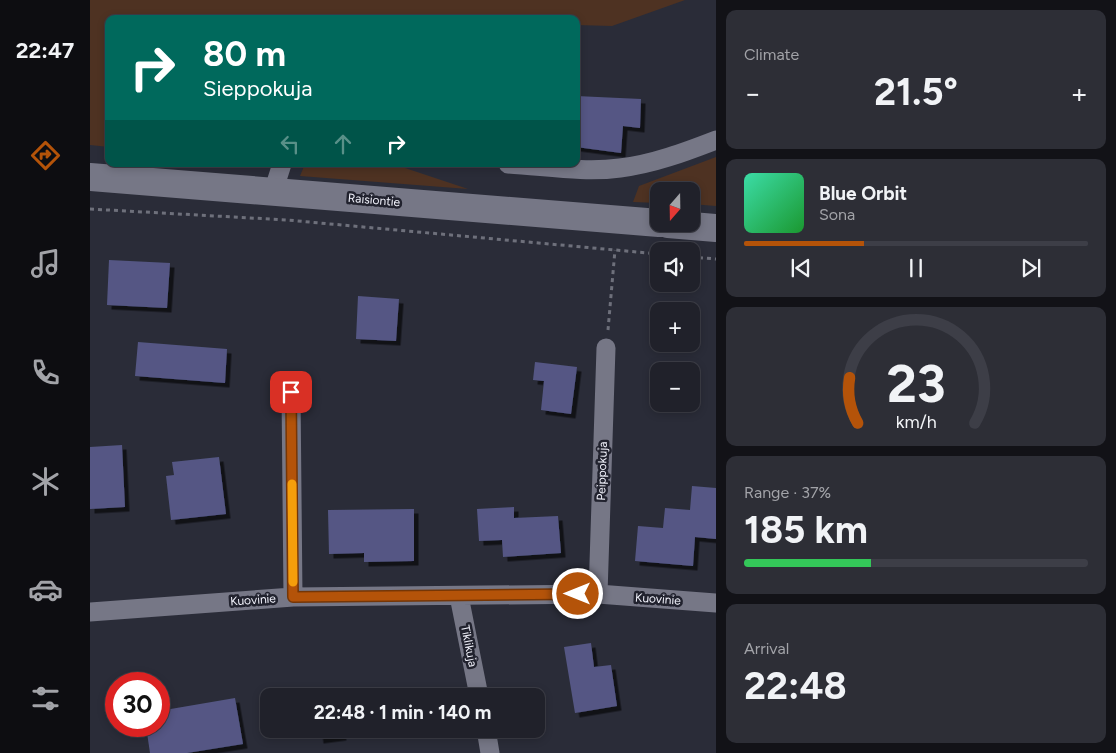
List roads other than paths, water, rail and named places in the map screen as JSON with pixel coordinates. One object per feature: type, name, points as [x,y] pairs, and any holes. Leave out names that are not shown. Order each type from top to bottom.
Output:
[{"type":"main road","name":"Raisiontie","points":[[90,177],[650,222]]},
{"type":"main road","points":[[700,227],[716,228]]},
{"type":"street","points":[[546,167],[585,170],[619,168],[647,163],[716,140]]},
{"type":"street","points":[[273,192],[281,167]]},
{"type":"street","name":"Peippokuja","points":[[598,594],[606,348]]},
{"type":"street","points":[[291,392],[293,597]]},
{"type":"street","name":"Kuovinie","points":[[90,612],[293,597],[598,594],[716,603]]},
{"type":"street","name":"Tiklikuja","points":[[459,596],[477,688]]},
{"type":"street","points":[[488,738],[490,753]]}]
